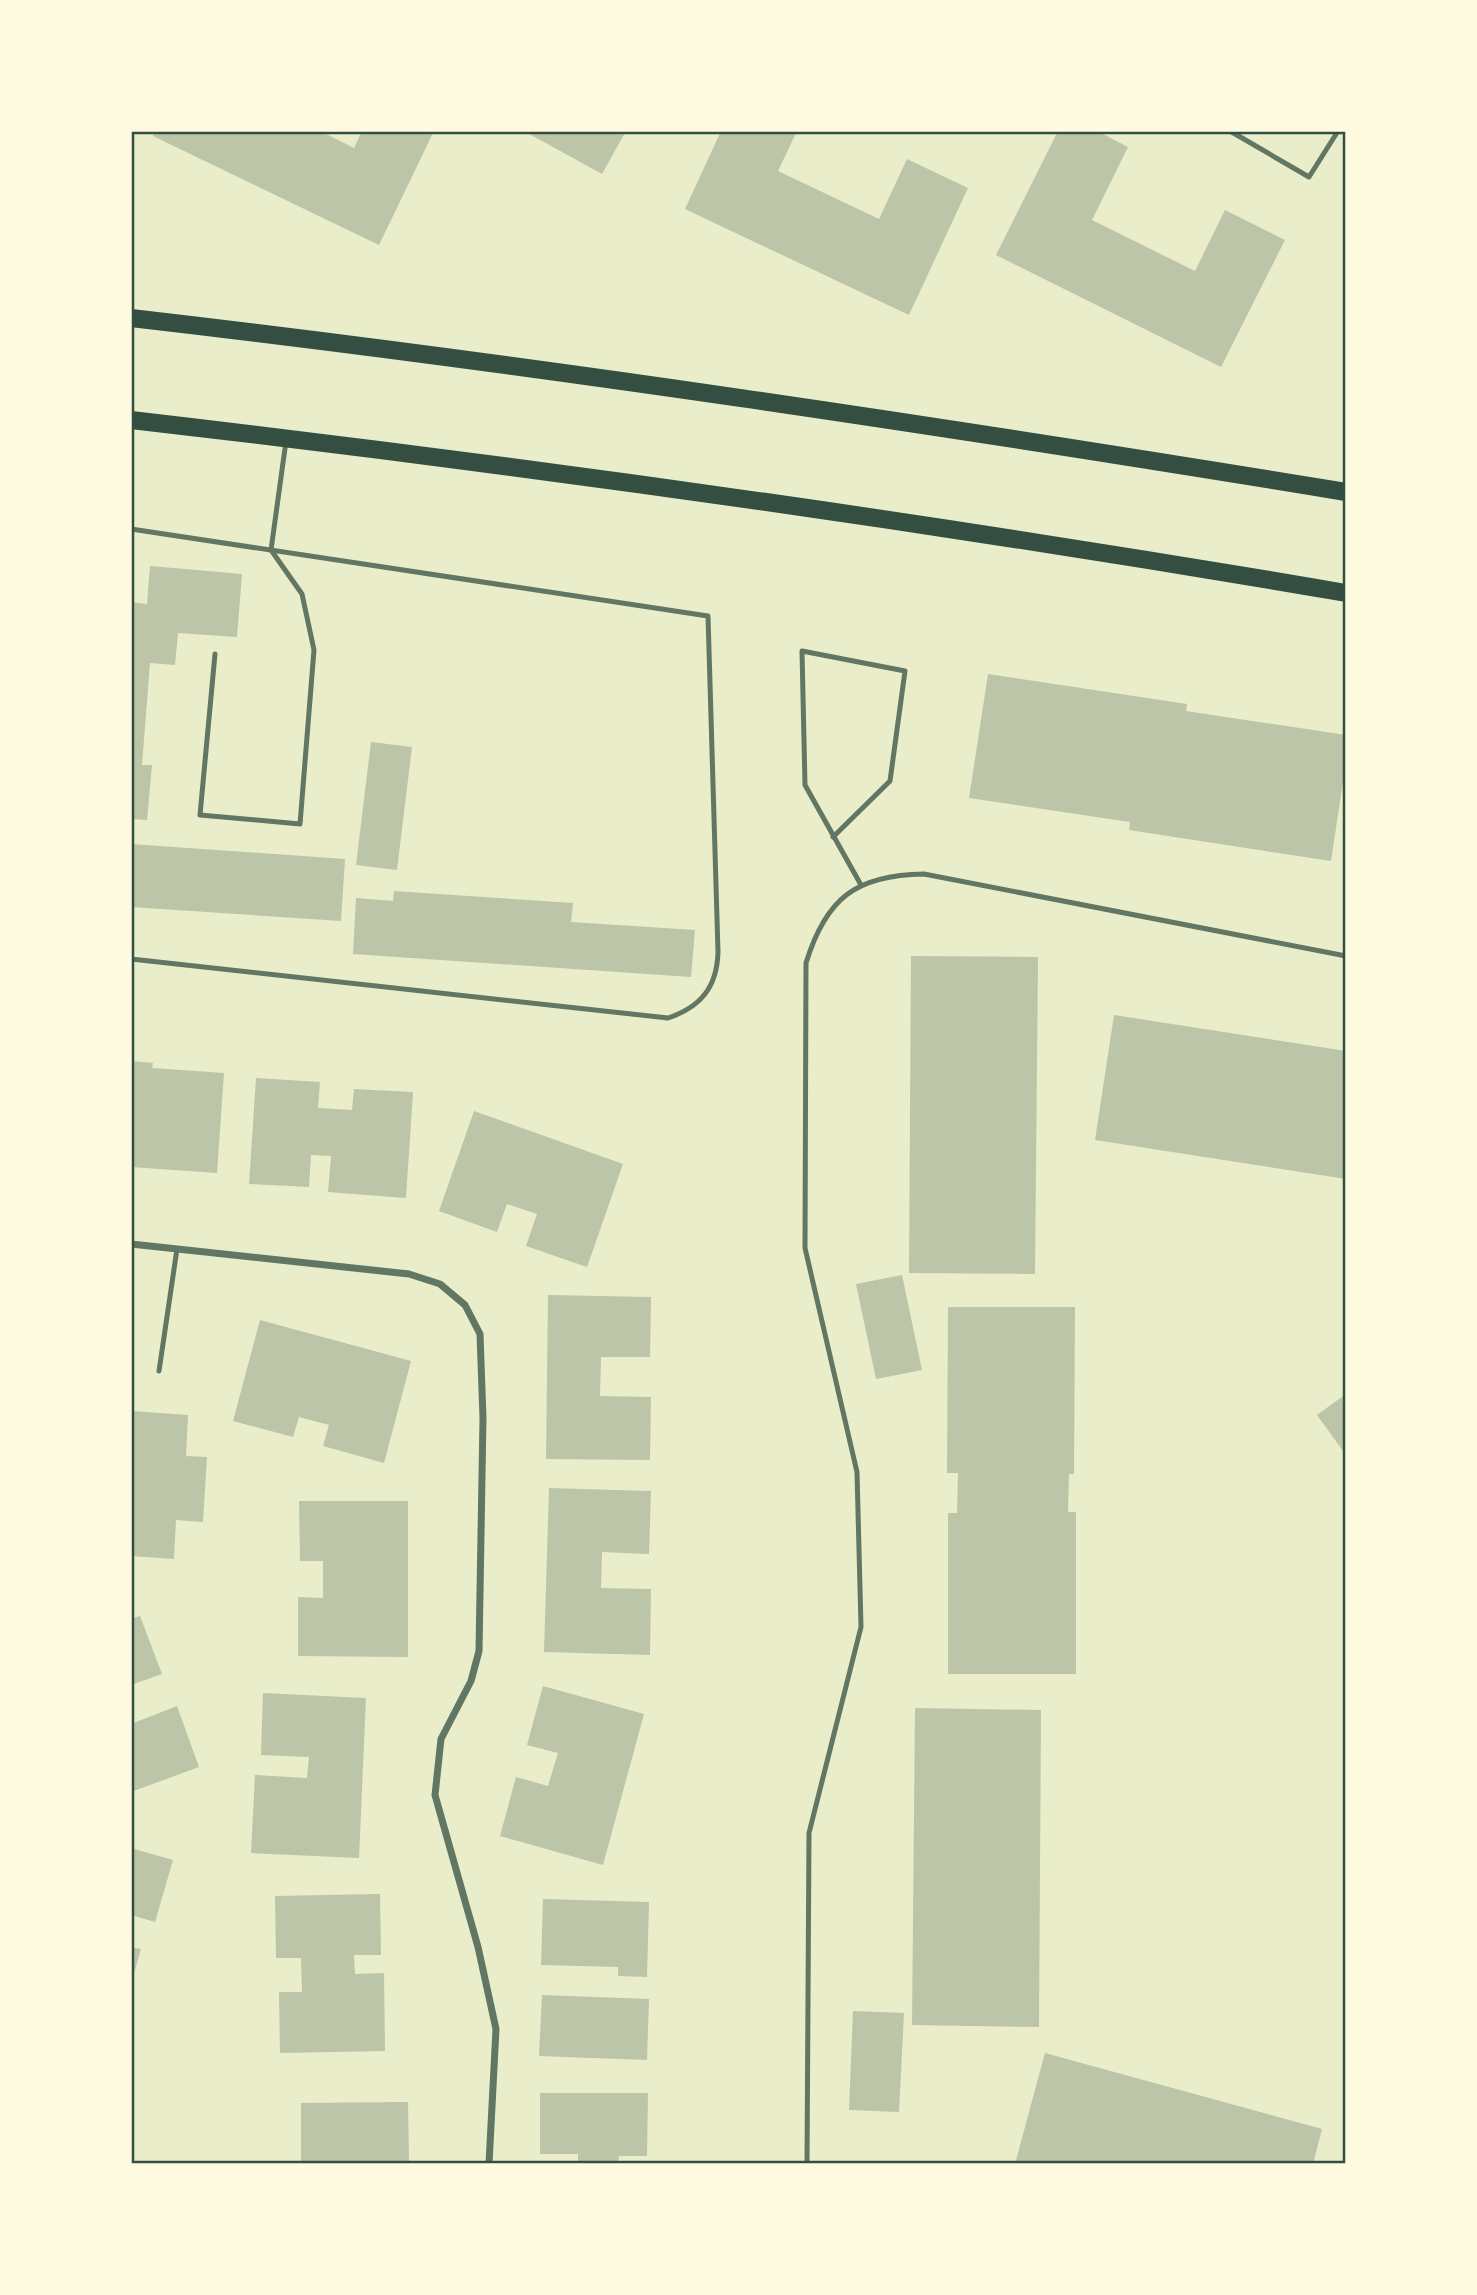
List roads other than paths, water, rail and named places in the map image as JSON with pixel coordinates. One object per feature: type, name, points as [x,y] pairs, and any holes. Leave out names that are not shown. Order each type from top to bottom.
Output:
[{"type":"main road","points":[[131,318],[646,384],[915,423],[1346,492]]},
{"type":"main road","points":[[131,420],[440,456],[933,527],[1346,593]]},
{"type":"street","points":[[131,1244],[409,1274],[440,1284],[465,1305],[480,1334],[483,1418],[479,1651],[471,1681],[441,1739],[435,1795],[478,1947],[496,2029],[489,2164]]},
{"type":"lane","points":[[1230,131],[1309,177],[1338,131]]},
{"type":"lane","points":[[215,654],[201,815],[300,824],[314,650],[302,594],[271,550],[286,438]]},
{"type":"lane","points":[[131,529],[708,616],[717,970],[711,988],[700,1002],[686,1012],[668,1018],[131,959]]},
{"type":"lane","points":[[833,836],[890,781],[905,671],[802,651],[805,785],[833,836],[861,885]]},
{"type":"lane","points":[[807,2164],[809,1833],[861,1627],[857,1472],[805,1248],[806,963],[816,932],[835,905],[861,885],[891,874],[924,873],[1346,956]]},
{"type":"lane","points":[[159,1371],[177,1249]]}]
